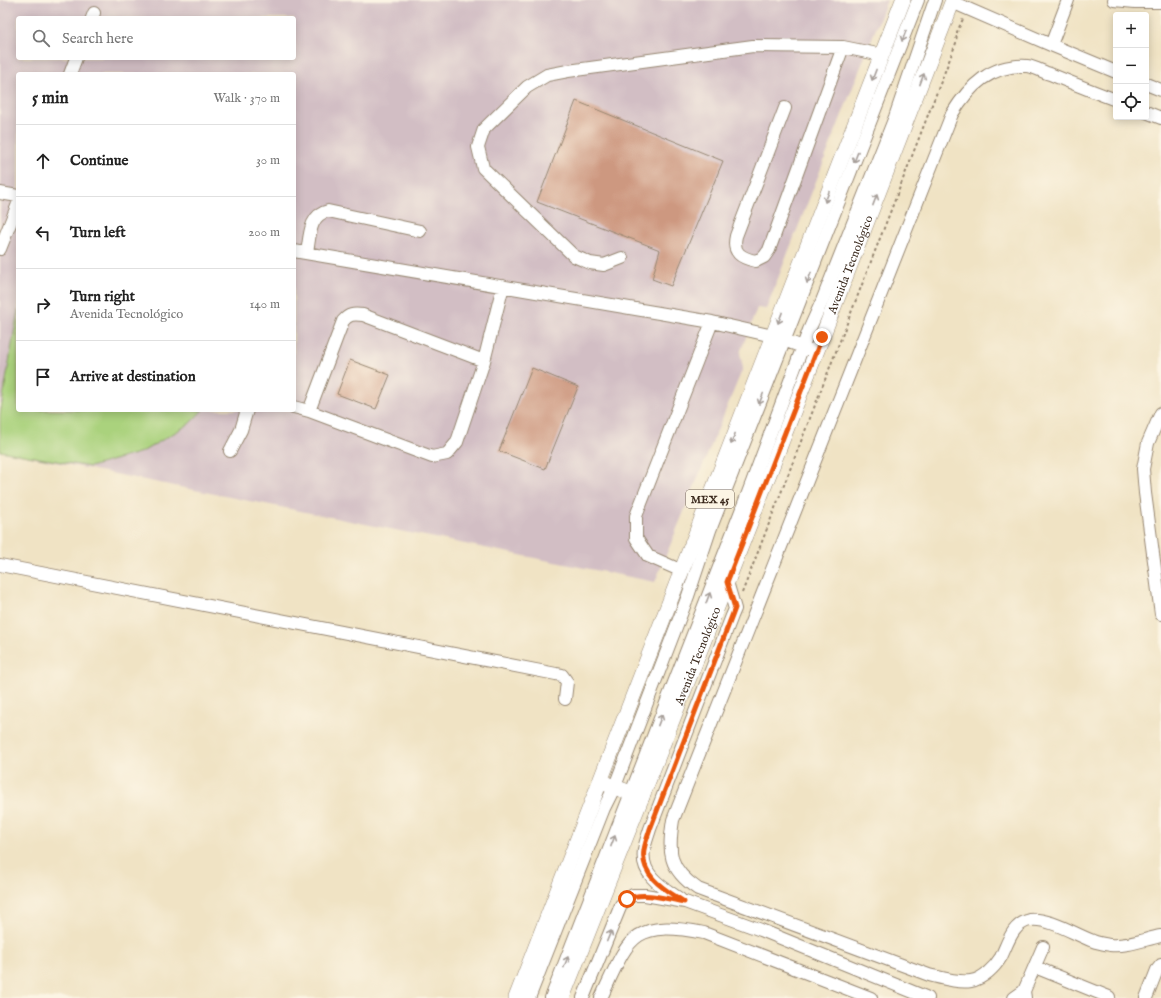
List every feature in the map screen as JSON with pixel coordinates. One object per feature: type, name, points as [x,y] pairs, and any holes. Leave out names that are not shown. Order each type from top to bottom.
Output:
[{"type":"main road","name":"MEX 45","points":[[516,998],[608,784],[682,571],[779,338],[903,0]]},
{"type":"main road","name":"Avenida Tecnológico","points":[[562,998],[637,795],[727,582],[810,349],[952,1]]},
{"type":"main road","points":[[608,784],[637,795]]},
{"type":"street","points":[[529,998],[604,808],[608,784],[688,596],[710,530],[779,338],[918,0]]},
{"type":"street","points":[[551,998],[637,795],[748,493],[810,349],[895,117],[935,0]]},
{"type":"street","points":[[1051,45],[1068,0]]},
{"type":"street","points":[[1114,0],[1161,2]]},
{"type":"street","points":[[952,1],[1113,71]]},
{"type":"street","points":[[622,258],[604,265],[590,263],[574,256],[483,168],[478,147],[484,129],[527,87],[548,76],[568,71],[753,46],[843,47],[882,55]]},
{"type":"street","points":[[785,108],[734,244],[736,251],[742,256],[756,261],[764,257],[769,250],[843,47]]},
{"type":"street","points":[[71,72],[75,60]]},
{"type":"street","points":[[1113,99],[1029,66],[1013,67],[992,73],[977,82],[962,98],[952,114],[673,820],[670,841],[672,858],[677,870],[687,881],[698,888],[929,975],[956,981],[971,981],[982,978],[1001,958],[1009,938],[1019,926],[1030,920],[1045,921],[1094,942],[1112,945],[1120,945],[1161,936]]},
{"type":"street","points":[[1149,85],[1161,90]]},
{"type":"street","points":[[1149,113],[1161,118]]},
{"type":"street","points":[[0,193],[16,196]]},
{"type":"street","points":[[0,249],[16,209]]},
{"type":"street","points":[[307,253],[312,224],[316,216],[321,212],[328,211],[420,231]]},
{"type":"street","points":[[296,251],[712,322],[779,338],[810,349]]},
{"type":"street","points":[[296,408],[432,457],[447,454],[457,442],[484,361],[503,286]]},
{"type":"street","points":[[309,411],[343,322],[347,316],[353,314],[363,315],[484,361]]},
{"type":"street","points":[[682,571],[648,556],[636,538],[636,516],[712,322]]},
{"type":"street","points":[[230,451],[241,430],[247,412]]},
{"type":"street","points":[[1161,413],[1148,443],[1144,468],[1145,493],[1161,614]]},
{"type":"street","points":[[0,566],[562,675],[567,682],[565,699]]},
{"type":"street","points":[[684,902],[659,885],[651,877],[644,860],[644,850],[650,829],[735,608],[727,582]]},
{"type":"street","points":[[583,998],[621,906],[633,895],[645,895],[684,902],[761,930],[928,998]]},
{"type":"street","points":[[601,998],[622,952],[627,945],[635,937],[646,931],[664,928],[683,929],[704,933],[871,998]]},
{"type":"street","points":[[1021,996],[1043,947]]},
{"type":"street","points":[[1146,998],[1157,970],[1161,965]]},
{"type":"street","points":[[1035,967],[1109,997]]},
{"type":"path","points":[[735,608],[741,597],[925,124],[956,43],[957,32],[967,8]]},
{"type":"shaded area","points":[[0,0],[887,0],[766,309],[757,308],[740,353],[743,368],[655,582],[0,451]]},
{"type":"green space","points":[[16,322],[16,412],[201,412],[189,424],[142,452],[90,467],[0,451],[0,415]]},
{"type":"building","points":[[576,101],[723,161],[671,286],[652,279],[660,250],[537,202]]},
{"type":"building","points":[[350,360],[390,375],[376,409],[337,394]]},
{"type":"building","points":[[532,368],[578,387],[545,469],[499,451]]},
{"type":"route","points":[[627,899],[633,895],[645,895],[684,902],[659,885],[651,877],[644,860],[644,850],[650,829],[735,608],[727,582],[822,337]]}]
